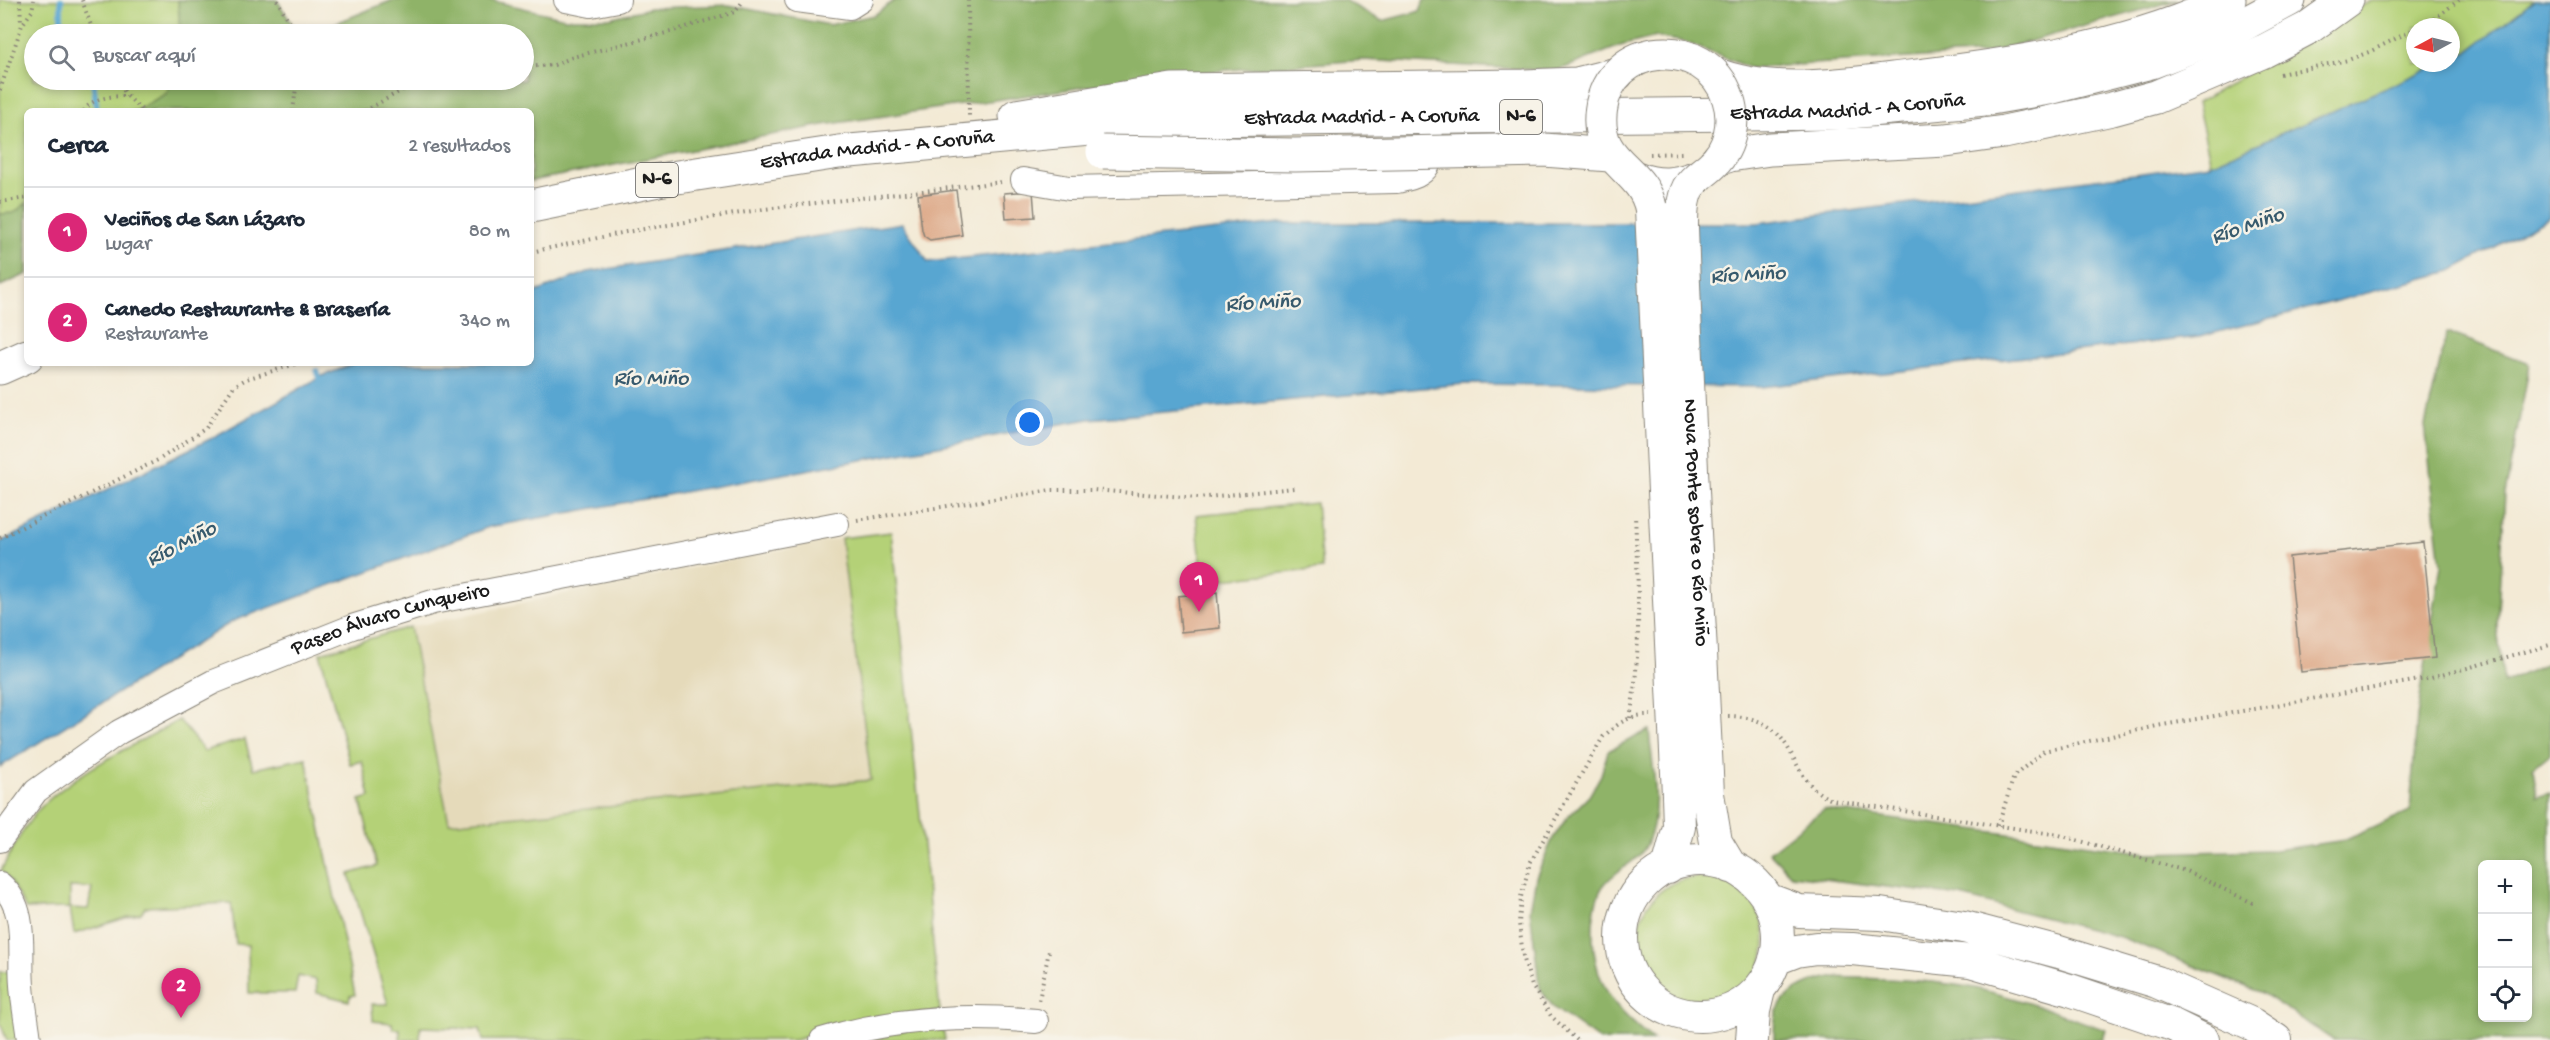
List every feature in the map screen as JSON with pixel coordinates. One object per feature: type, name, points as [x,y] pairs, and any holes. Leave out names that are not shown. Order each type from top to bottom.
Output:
[{"type":"highway","points":[[1715,74],[1734,82],[1754,85],[1822,85],[1983,69],[2043,58],[2138,35],[2185,19],[2229,0]]},
{"type":"highway","name":"Estrada Madrid - A Coruña","points":[[534,206],[658,180],[838,152],[1188,120],[1839,113],[1985,99],[2049,88],[2151,62],[2231,31],[2289,0]]},
{"type":"highway","points":[[1700,163],[1730,154],[1770,149],[1946,140],[2004,132],[2112,109],[2156,97],[2254,56],[2308,28],[2348,0]]},
{"type":"highway","points":[[579,197],[711,161],[830,137],[969,124],[1172,90],[1524,86],[1577,84],[1617,74]]},
{"type":"highway","points":[[737,168],[895,164],[978,155],[1103,152],[1295,156],[1544,150],[1629,163]]},
{"type":"highway","points":[[0,368],[24,357]]},
{"type":"main road","points":[[1655,53],[1677,53],[1698,60],[1715,74],[1725,89],[1731,106],[1732,124],[1727,144],[1671,184],[1648,182],[1601,130],[1600,110],[1606,91],[1617,74],[1634,61],[1655,53]]},
{"type":"main road","name":"Nova Ponte sobre o Río Miño","points":[[1629,163],[1650,200],[1653,221],[1693,794],[1731,867]]},
{"type":"main road","name":"Nova Ponte sobre o Río Miño","points":[[1668,868],[1679,827],[1693,794],[1682,219],[1684,198],[1700,163]]},
{"type":"main road","points":[[1752,1040],[1754,1011],[1759,990],[1775,960],[1777,928],[1767,899],[1752,880],[1731,867],[1699,861],[1668,868],[1646,883],[1630,905],[1623,931],[1625,957],[1636,982],[1655,1001],[1678,1013],[1705,1016],[1731,1010],[1759,990]]},
{"type":"main road","points":[[1767,899],[1800,911],[1880,914],[1964,927],[2059,952],[2157,982],[2252,1024],[2276,1040]]},
{"type":"main road","points":[[1775,960],[1796,951],[1816,948],[1852,949],[1970,961],[2132,1011],[2173,1025],[2203,1040]]},
{"type":"main road","points":[[1705,1016],[1729,1032],[1736,1040]]},
{"type":"street","points":[[566,0],[591,5],[618,0]]},
{"type":"street","points":[[797,0],[850,8],[861,0]]},
{"type":"street","points":[[1023,180],[1069,188],[1397,181],[1418,176],[1425,171],[1428,165],[1432,117]]},
{"type":"street","name":"Paseo Álvaro Cunqueiro","points":[[0,840],[36,791],[119,732],[213,682],[352,627],[433,602],[837,524]]},
{"type":"street","points":[[0,884],[16,907],[22,937],[22,984],[28,1040]]},
{"type":"street","points":[[822,1040],[873,1027],[916,1022],[995,1017],[1036,1020]]},
{"type":"path","points":[[0,90],[21,25],[20,0]]},
{"type":"path","points":[[21,25],[32,11],[34,0]]},
{"type":"path","points":[[82,0],[90,24]]},
{"type":"path","points":[[276,0],[290,24]]},
{"type":"path","points":[[968,0],[969,124]]},
{"type":"path","points":[[2435,18],[2458,0]]},
{"type":"path","points":[[534,66],[554,65],[573,57],[670,32],[735,12],[743,2]]},
{"type":"path","points":[[2270,77],[2348,60],[2406,34]]},
{"type":"path","points":[[124,90],[140,108]]},
{"type":"path","points":[[293,108],[296,90]]},
{"type":"path","points":[[370,108],[402,90]]},
{"type":"path","points":[[86,108],[109,96],[128,96]]},
{"type":"path","points":[[1629,163],[1700,163]]},
{"type":"path","points":[[534,251],[626,232],[764,209],[1023,180]]},
{"type":"path","points":[[0,202],[24,198]]},
{"type":"path","points":[[0,538],[160,459],[206,428],[234,386],[246,379],[289,366]]},
{"type":"path","points":[[837,524],[1052,489],[1198,498],[1294,488]]},
{"type":"path","points":[[1630,718],[1637,678],[1638,595],[1635,515]]},
{"type":"path","points":[[1998,826],[2014,776],[2044,751],[2157,726],[2431,678],[2550,645]]},
{"type":"path","points":[[1577,1040],[1551,1016],[1532,986],[1523,956],[1519,923],[1521,897],[1530,863],[1603,736],[1617,723],[1630,718],[1656,715]]},
{"type":"path","points":[[1723,716],[1759,720],[1773,728],[1789,748],[1811,785],[1826,797],[2059,835],[2186,871],[2258,905]]},
{"type":"path","points":[[1036,1020],[1049,951]]},
{"type":"shaded area","points":[[841,538],[871,780],[448,823],[410,627]]},
{"type":"green space","points":[[0,0],[277,0],[292,24],[24,24],[24,90],[315,90],[319,108],[24,108],[24,275],[0,286]]},
{"type":"green space","points":[[178,0],[277,0],[292,24],[179,24]]},
{"type":"green space","points":[[393,0],[490,0],[565,18],[609,18],[650,8],[728,5],[829,25],[874,15],[895,0],[1344,0],[1382,21],[1420,11],[1424,0],[2178,0],[1988,53],[1750,68],[1685,42],[1656,37],[1620,46],[1557,71],[1364,60],[1174,74],[823,125],[534,180],[534,108],[140,108],[167,93],[168,90],[534,90],[534,24],[334,24]]},
{"type":"green space","points":[[2372,0],[2535,0],[2460,55],[2460,18],[2406,18],[2406,72],[2422,72],[2211,164],[2197,103]]},
{"type":"green space","points":[[24,205],[24,275],[0,286],[0,214],[13,213]]},
{"type":"green space","points":[[2447,332],[2530,364],[2505,494],[2497,628],[2504,683],[2550,662],[2550,754],[2533,768],[2537,797],[2550,793],[2550,1040],[2333,1040],[2262,993],[2120,937],[1960,896],[1791,875],[1769,852],[1824,809],[2148,853],[2275,850],[2346,840],[2410,811],[2417,717],[2441,565],[2425,425]]},
{"type":"green space","points":[[1316,503],[1322,569],[1203,581],[1196,515]]},
{"type":"green space","points":[[891,532],[940,1011],[848,1026],[794,1040],[483,1040],[480,1029],[420,1027],[420,1040],[400,1040],[400,1029],[393,1029],[392,1023],[373,1021],[372,1004],[388,1004],[349,874],[377,866],[360,800],[370,797],[362,761],[350,764],[320,653],[410,627],[449,823],[871,780],[841,538]]},
{"type":"green space","points":[[179,720],[204,751],[245,739],[253,769],[306,758],[355,995],[350,996],[349,1001],[317,993],[316,980],[298,976],[295,993],[249,993],[248,945],[236,944],[231,903],[145,907],[141,913],[74,934],[70,908],[26,909],[1,870],[31,820],[58,792],[108,758]],"holes":[[[70,887],[92,888],[88,909],[70,908]]]},
{"type":"green space","points":[[1649,730],[1655,787],[1652,831],[1639,856],[1609,879],[1601,889],[1594,914],[1593,943],[1600,976],[1615,1004],[1654,1040],[1599,1040],[1554,1008],[1540,989],[1530,910],[1536,877],[1553,838],[1566,819],[1589,796],[1601,775],[1608,751]]},
{"type":"green space","points":[[1701,877],[1725,882],[1746,896],[1760,917],[1765,941],[1760,965],[1746,986],[1725,1000],[1701,1005],[1677,1000],[1656,986],[1642,965],[1637,941],[1642,917],[1656,896],[1677,882]]},
{"type":"green space","points":[[16,971],[24,1040],[7,1040],[0,1023],[0,972]]},
{"type":"green space","points":[[1832,977],[1921,981],[1974,988],[2024,1002],[2106,1030],[2103,1040],[1774,1040],[1776,1014],[1781,1003],[1800,987]]},
{"type":"green space","points":[[942,1024],[945,1040],[848,1040]]},
{"type":"water","name":"Río Miño","points":[[2535,0],[2550,0],[2550,217],[2451,271],[2199,337],[1762,387],[1465,384],[1089,419],[489,527],[233,621],[0,767],[0,542],[210,439],[322,376],[348,366],[534,366],[534,293],[588,272],[902,223],[928,262],[1280,223],[1757,223],[2211,164],[2422,72],[2460,72],[2460,55]]},
{"type":"building","points":[[956,190],[962,235],[930,240],[924,236],[922,230],[918,195]]},
{"type":"building","points":[[1033,191],[1035,217],[1006,219],[1004,193]]},
{"type":"building","points":[[2423,542],[2435,658],[2301,672],[2289,557]]},
{"type":"building","points":[[1217,592],[1220,628],[1181,632],[1178,596]]},
{"type":"waterway","points":[[61,0],[61,24]]},
{"type":"waterway","points":[[94,90],[97,108]]},
{"type":"waterway","points":[[317,371],[321,385]]},
{"type":"place","name":"Veciños de San Lázaro","points":[[1199,612]]},
{"type":"place","name":"Canedo Restaurante & Brasería","points":[[181,1018]]}]
